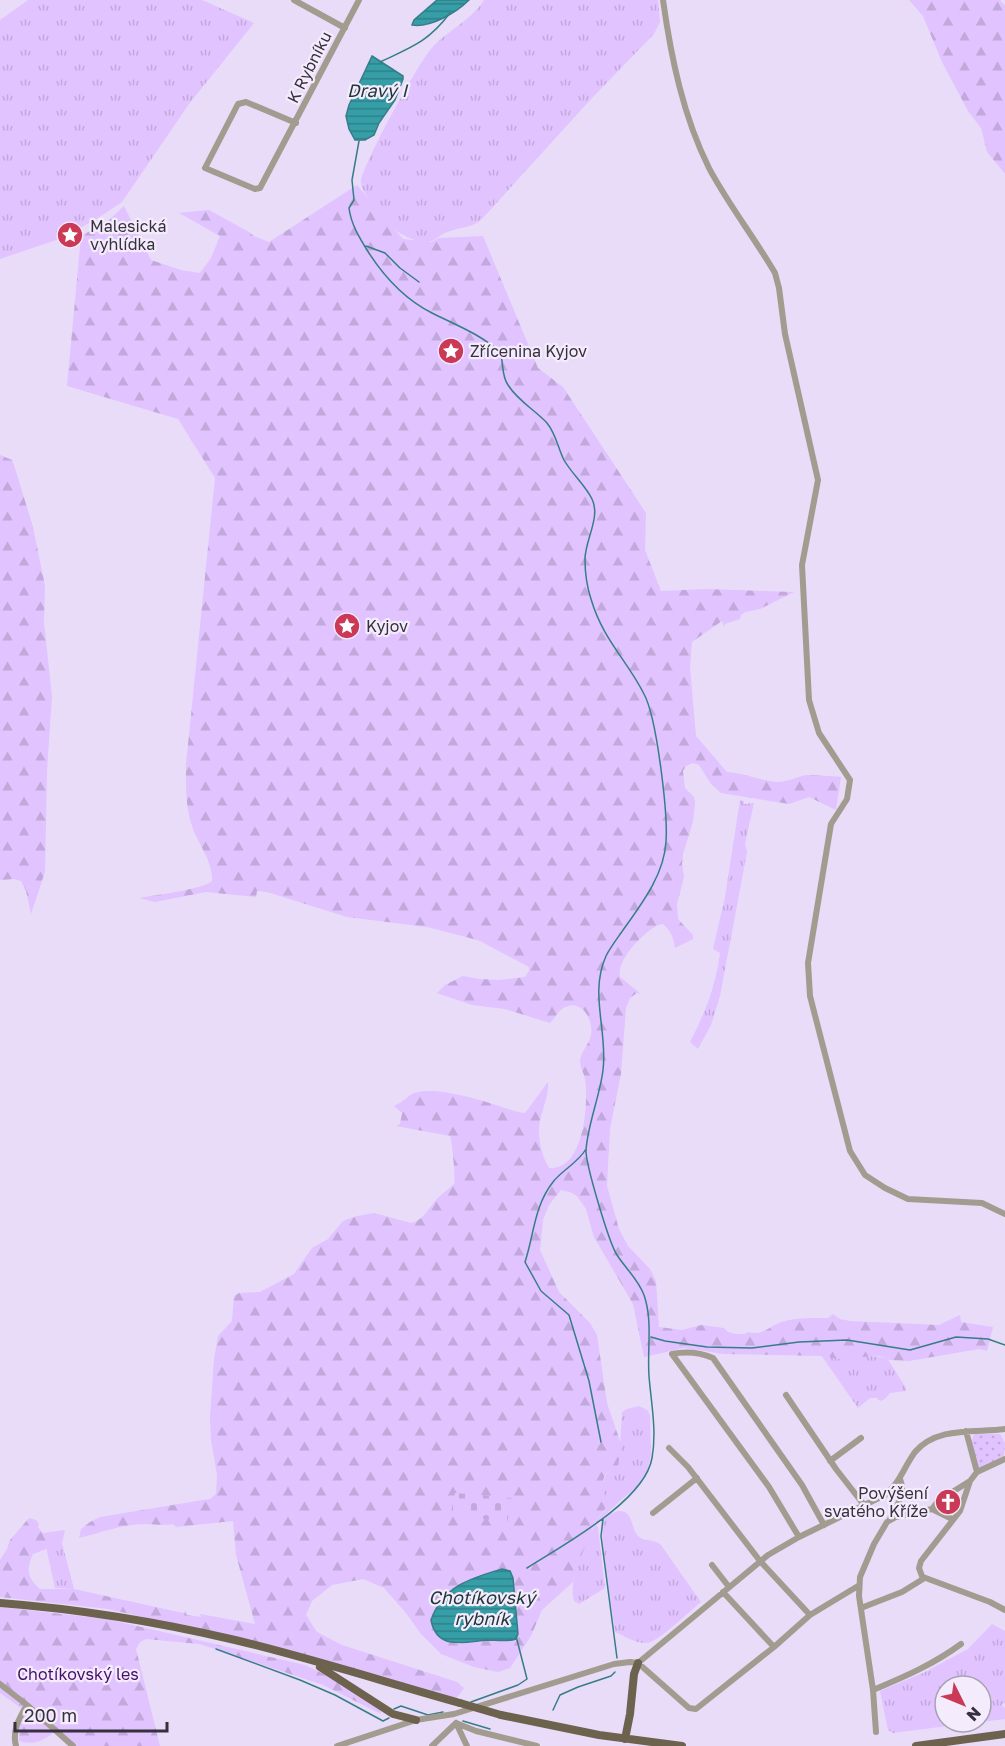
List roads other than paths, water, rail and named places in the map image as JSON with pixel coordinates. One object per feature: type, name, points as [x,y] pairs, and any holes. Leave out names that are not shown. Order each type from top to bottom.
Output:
[{"type":"main road","points":[[0,1603],[55,1608],[152,1623],[236,1640],[459,1703],[547,1725],[625,1739],[682,1746]]},
{"type":"main road","points":[[300,1658],[338,1677],[393,1714],[416,1720]]},
{"type":"main road","points":[[625,1739],[634,1674],[638,1663]]},
{"type":"main road","points":[[916,1746],[1005,1734]]},
{"type":"street","name":"K Rybníku","points":[[296,123],[246,102],[238,104],[205,168],[255,189],[263,185],[296,123],[359,0]]},
{"type":"street","points":[[663,0],[668,37],[683,100],[699,147],[710,169],[765,255],[777,280],[785,334],[818,480],[802,565],[809,700],[819,733],[850,780],[848,798],[831,824],[808,963],[810,996],[850,1151],[865,1175],[908,1199],[982,1203],[1005,1214]]},
{"type":"street","points":[[291,2],[345,28]]},
{"type":"street","points":[[798,1537],[774,1495],[672,1354],[687,1351],[714,1358],[802,1485],[824,1525]]},
{"type":"street","points":[[786,1395],[830,1461],[864,1505]]},
{"type":"street","points":[[638,1663],[760,1561],[798,1537],[885,1495],[900,1479],[913,1456],[931,1440],[951,1433],[1004,1429],[1005,1438]]},
{"type":"street","points":[[966,1431],[977,1472]]},
{"type":"street","points":[[830,1461],[861,1438]]},
{"type":"street","points":[[669,1448],[680,1456],[760,1561],[810,1615]]},
{"type":"street","points":[[890,1519],[932,1509],[938,1501],[970,1481],[977,1472],[1005,1459]]},
{"type":"street","points":[[653,1513],[697,1478]]},
{"type":"street","points":[[876,1732],[873,1690],[858,1586],[874,1544],[890,1519],[901,1495],[903,1486],[900,1479]]},
{"type":"street","points":[[923,1577],[920,1568],[921,1560],[960,1511],[970,1481]]},
{"type":"street","points":[[932,1509],[952,1519]]},
{"type":"street","points":[[712,1565],[729,1587]]},
{"type":"street","points":[[861,1608],[902,1592],[915,1585],[923,1577]]},
{"type":"street","points":[[923,1577],[990,1602],[1005,1610]]},
{"type":"street","points":[[338,1746],[416,1720],[454,1714],[614,1664],[630,1662],[638,1663],[689,1708],[694,1709],[774,1647],[810,1615],[858,1586]]},
{"type":"street","points":[[723,1592],[774,1647]]},
{"type":"street","points":[[873,1690],[922,1668],[961,1644]]},
{"type":"street","points":[[0,1684],[73,1746]]},
{"type":"street","points":[[16,1746],[14,1737],[19,1717],[27,1705]]},
{"type":"street","points":[[454,1714],[467,1746]]},
{"type":"street","points":[[432,1746],[456,1723]]},
{"type":"street","points":[[456,1723],[476,1731],[537,1746]]},
{"type":"water","points":[[437,0],[469,0],[457,10],[435,22],[412,25],[414,20]]},
{"type":"water","name":"Dravý I","points":[[372,56],[403,76],[403,79],[395,100],[379,123],[374,135],[365,140],[355,140],[346,116]]},
{"type":"water","name":"Chotíkovský rybník","points":[[502,1569],[510,1571],[513,1578],[518,1634],[516,1639],[461,1643],[445,1640],[439,1636],[431,1620],[443,1599],[459,1585]]},
{"type":"waterway","points":[[380,62],[427,37],[450,13]]},
{"type":"waterway","points":[[359,141],[352,180],[354,200],[349,208],[353,225],[367,250],[380,269],[412,301],[476,335],[500,352],[504,377],[508,385],[550,427],[564,460],[592,499],[595,513],[585,559],[588,590],[602,626],[637,682],[649,706],[663,789],[666,842],[661,867],[643,901],[613,944],[601,970],[599,998],[604,1055],[603,1070],[586,1151],[594,1187],[613,1248],[639,1284],[647,1305],[649,1376],[654,1427],[652,1458],[646,1474],[635,1490],[619,1506],[581,1534],[527,1568]]},
{"type":"waterway","points":[[366,246],[385,253],[419,282]]},
{"type":"waterway","points":[[586,1149],[547,1191],[538,1211],[525,1262],[541,1291],[569,1315],[589,1381],[601,1442]]},
{"type":"waterway","points":[[651,1337],[707,1347],[752,1348],[799,1342],[847,1340],[910,1350],[956,1337],[988,1339],[1005,1345]]},
{"type":"waterway","points":[[603,1519],[601,1536],[617,1658]]},
{"type":"waterway","points":[[471,1702],[518,1685],[527,1679],[516,1636]]},
{"type":"waterway","points":[[216,1649],[335,1695],[383,1721],[389,1718]]},
{"type":"waterway","points":[[553,1710],[560,1695],[611,1676],[615,1672]]},
{"type":"waterway","points":[[394,1709],[401,1706],[428,1715],[443,1712]]},
{"type":"waterway","points":[[463,1721],[490,1729]]},
{"type":"place","name":"Malesická vyhlídka","points":[[70,235]]},
{"type":"place","name":"Zřícenina Kyjov","points":[[451,351]]},
{"type":"place","name":"Kyjov","points":[[347,626]]},
{"type":"place","name":"Povýšení svatého Kříže","points":[[948,1502]]},
{"type":"park label","name":"Chotíkovský les","points":[[78,1674]]}]
